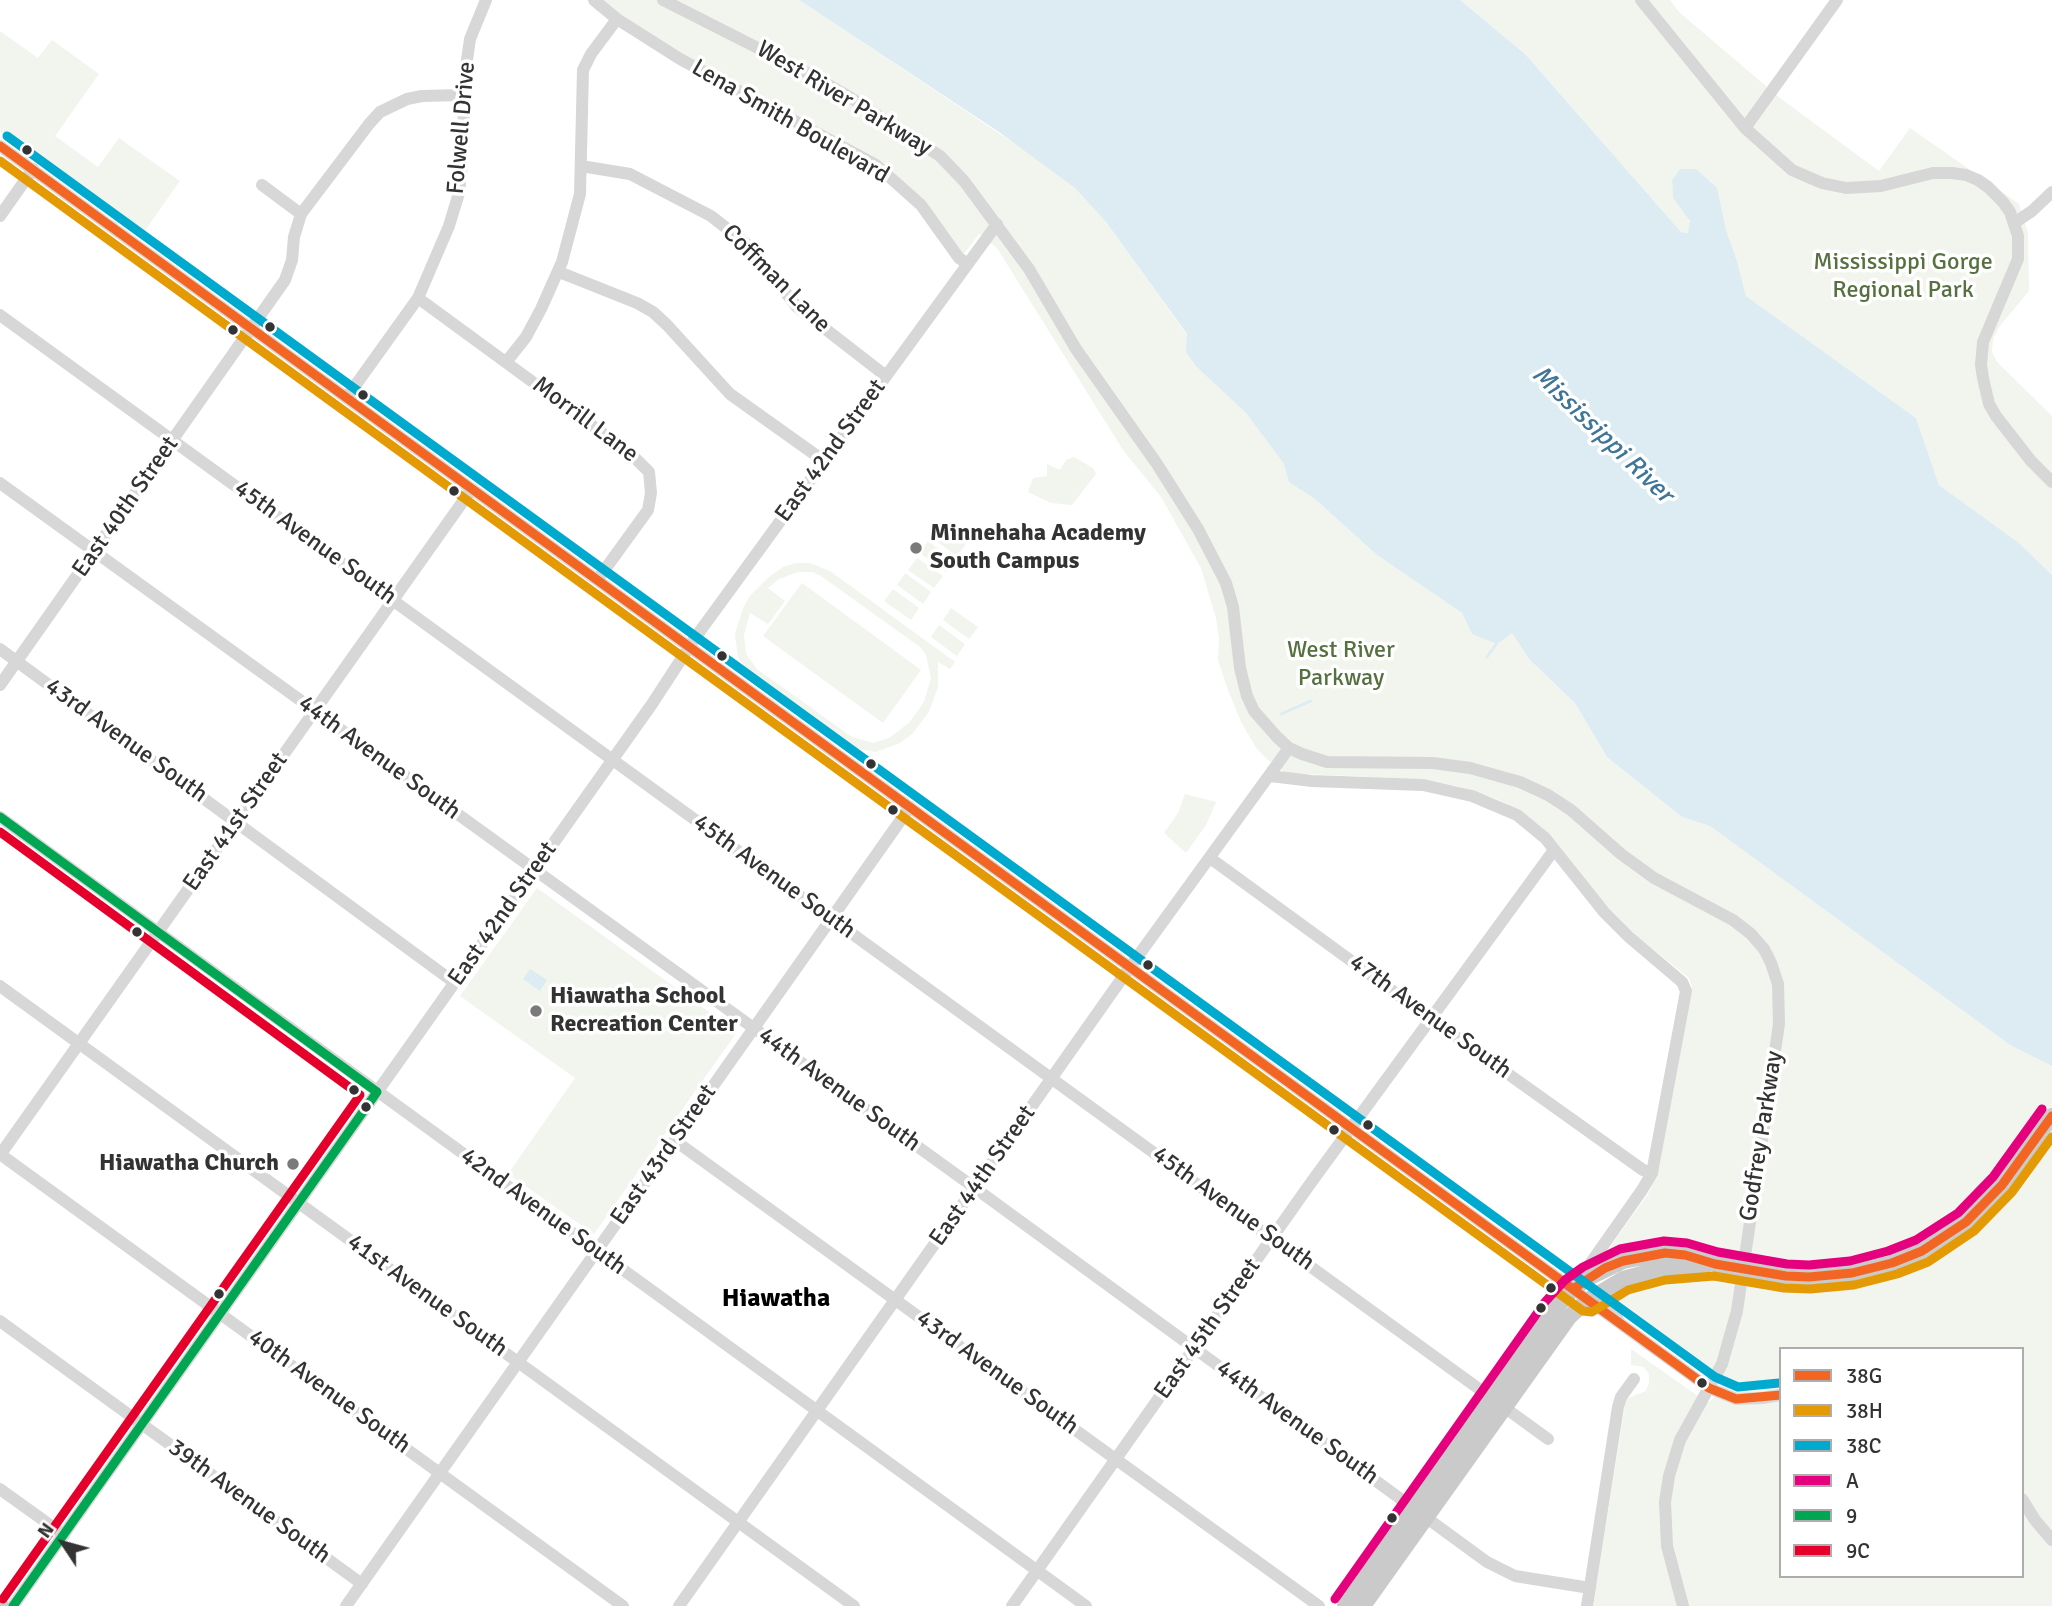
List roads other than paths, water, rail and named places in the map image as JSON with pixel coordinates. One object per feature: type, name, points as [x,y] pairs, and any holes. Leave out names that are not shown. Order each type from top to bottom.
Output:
[{"type":"main road","points":[[1499,1402],[1545,1323],[1573,1289],[1605,1268],[1643,1255],[1685,1255],[1715,1264],[1809,1277],[1843,1274],[1892,1263],[1922,1251],[1966,1222],[2001,1185],[2052,1116]]},
{"type":"main road","points":[[1345,1606],[1420,1512],[1499,1402],[1588,1300],[1617,1282],[1643,1272],[1715,1264]]},
{"type":"main road","points":[[1363,1606],[1420,1512]]},
{"type":"street","name":"Folwell Drive","points":[[347,397],[418,298],[441,248],[459,193],[464,122],[462,95],[470,39],[486,0]]},
{"type":"street","name":"Lena Smith Boulevard","points":[[594,0],[617,19],[680,59],[876,166],[921,205],[959,258],[968,264]]},
{"type":"street","name":"West River Parkway","points":[[663,0],[811,75],[916,139],[951,167],[997,224],[1088,368],[1173,487],[1198,529],[1226,583],[1233,607],[1242,682],[1247,696],[1265,726],[1289,748],[1327,762],[1400,761],[1470,768],[1503,776],[1548,795],[1581,818],[1621,854],[1654,878],[1733,920],[1751,934],[1772,962],[1778,984]]},
{"type":"street","points":[[1641,0],[1745,128],[1792,170],[1811,180],[1833,186],[1864,188],[1939,172],[1966,175],[1996,193],[2010,212],[2014,223],[2018,236],[2018,259],[1983,342],[1983,379],[1996,416],[2026,455],[2052,482]]},
{"type":"street","points":[[1745,128],[1837,0]]},
{"type":"street","points":[[507,362],[526,337],[559,272],[580,194],[583,69],[617,19]]},
{"type":"street","points":[[262,185],[301,214],[380,112],[414,97],[462,95]]},
{"type":"street","points":[[0,146],[1709,1388],[1722,1395],[1741,1399],[1779,1395]]},
{"type":"street","name":"Coffman Lane","points":[[581,166],[630,174],[711,216],[749,246],[797,307],[886,376]]},
{"type":"street","points":[[0,216],[33,169]]},
{"type":"street","points":[[2014,223],[2052,192]]},
{"type":"street","name":"East 40th Street","points":[[0,685],[285,280],[301,214]]},
{"type":"street","name":"East 42nd Street","points":[[13,1606],[613,759],[688,647],[997,224]]},
{"type":"street","points":[[559,272],[653,312],[730,394],[824,461]]},
{"type":"street","name":"Morrill Lane","points":[[418,298],[631,454],[649,472],[651,493],[648,510],[598,579]]},
{"type":"street","name":"45th Avenue South","points":[[0,315],[1548,1439]]},
{"type":"street","name":"44th Avenue South","points":[[0,483],[1500,1570],[1515,1576],[1590,1587]]},
{"type":"street","name":"East 41st Street","points":[[0,1154],[471,490]]},
{"type":"street","name":"43rd Avenue South","points":[[0,649],[454,983]]},
{"type":"street","name":"East 44th Street","points":[[679,1606],[1051,1078],[1289,748]]},
{"type":"street","points":[[1270,776],[1312,781],[1423,785],[1459,792],[1517,815],[1540,834],[1604,912],[1682,982],[1686,991],[1652,1173],[1573,1289]]},
{"type":"street","name":"East 43rd Street","points":[[346,1606],[910,807]]},
{"type":"street","name":"42nd Avenue South","points":[[0,817],[1086,1606]]},
{"type":"street","name":"East 45th Street","points":[[1012,1606],[1352,1127],[1554,850]]},
{"type":"street","name":"47th Avenue South","points":[[1210,858],[1431,1019],[1643,1170],[1652,1173]]},
{"type":"street","name":"Godfrey Parkway","points":[[1683,1606],[1667,1546],[1665,1502],[1679,1440],[1727,1352],[1737,1311],[1779,1024],[1778,984]]},
{"type":"street","name":"41st Avenue South","points":[[0,986],[854,1606]]},
{"type":"street","name":"43rd Avenue South","points":[[674,1140],[1319,1606]]},
{"type":"street","name":"40th Avenue South","points":[[0,1154],[623,1606]]},
{"type":"street","points":[[1617,1282],[1608,1301],[1619,1323]]},
{"type":"street","name":"39th Avenue South","points":[[0,1321],[362,1584]]},
{"type":"street","points":[[1587,1606],[1618,1407],[1621,1397],[1634,1379]]},
{"type":"street","points":[[0,1489],[64,1535]]},
{"type":"street","points":[[2024,1502],[2052,1540]]},
{"type":"water","name":"Mississippi River","points":[[799,0],[1460,0],[1525,54],[1681,232],[1688,233],[1690,221],[1673,198],[1672,180],[1680,169],[1696,169],[1717,188],[1726,230],[1746,296],[1916,418],[1939,485],[2019,543],[2052,575],[2052,1066],[2010,1045],[1710,826],[1682,817],[1607,757],[1575,703],[1529,659],[1512,633],[1497,644],[1472,634],[1462,613],[1377,555],[1315,499],[1289,482],[1284,464],[1246,413],[1196,366],[1186,352],[1187,334],[1106,222],[1075,188],[999,132]]},
{"type":"water","points":[[530,969],[547,980],[540,991],[523,979]]},
{"type":"waterway","points":[[1487,657],[1497,643]]},
{"type":"waterway","points":[[1281,714],[1311,701]]},
{"type":"place","name":"Minnehaha Academy South Campus","points":[[916,548]]},
{"type":"place","name":"Hiawatha School Recreation Center","points":[[536,1011]]},
{"type":"place","name":"Hiawatha Church","points":[[293,1164]]},
{"type":"district","name":"Hiawatha","points":[[776,1299]]},
{"type":"park label","name":"Mississippi Gorge Regional Park","points":[[1903,277]]}]
